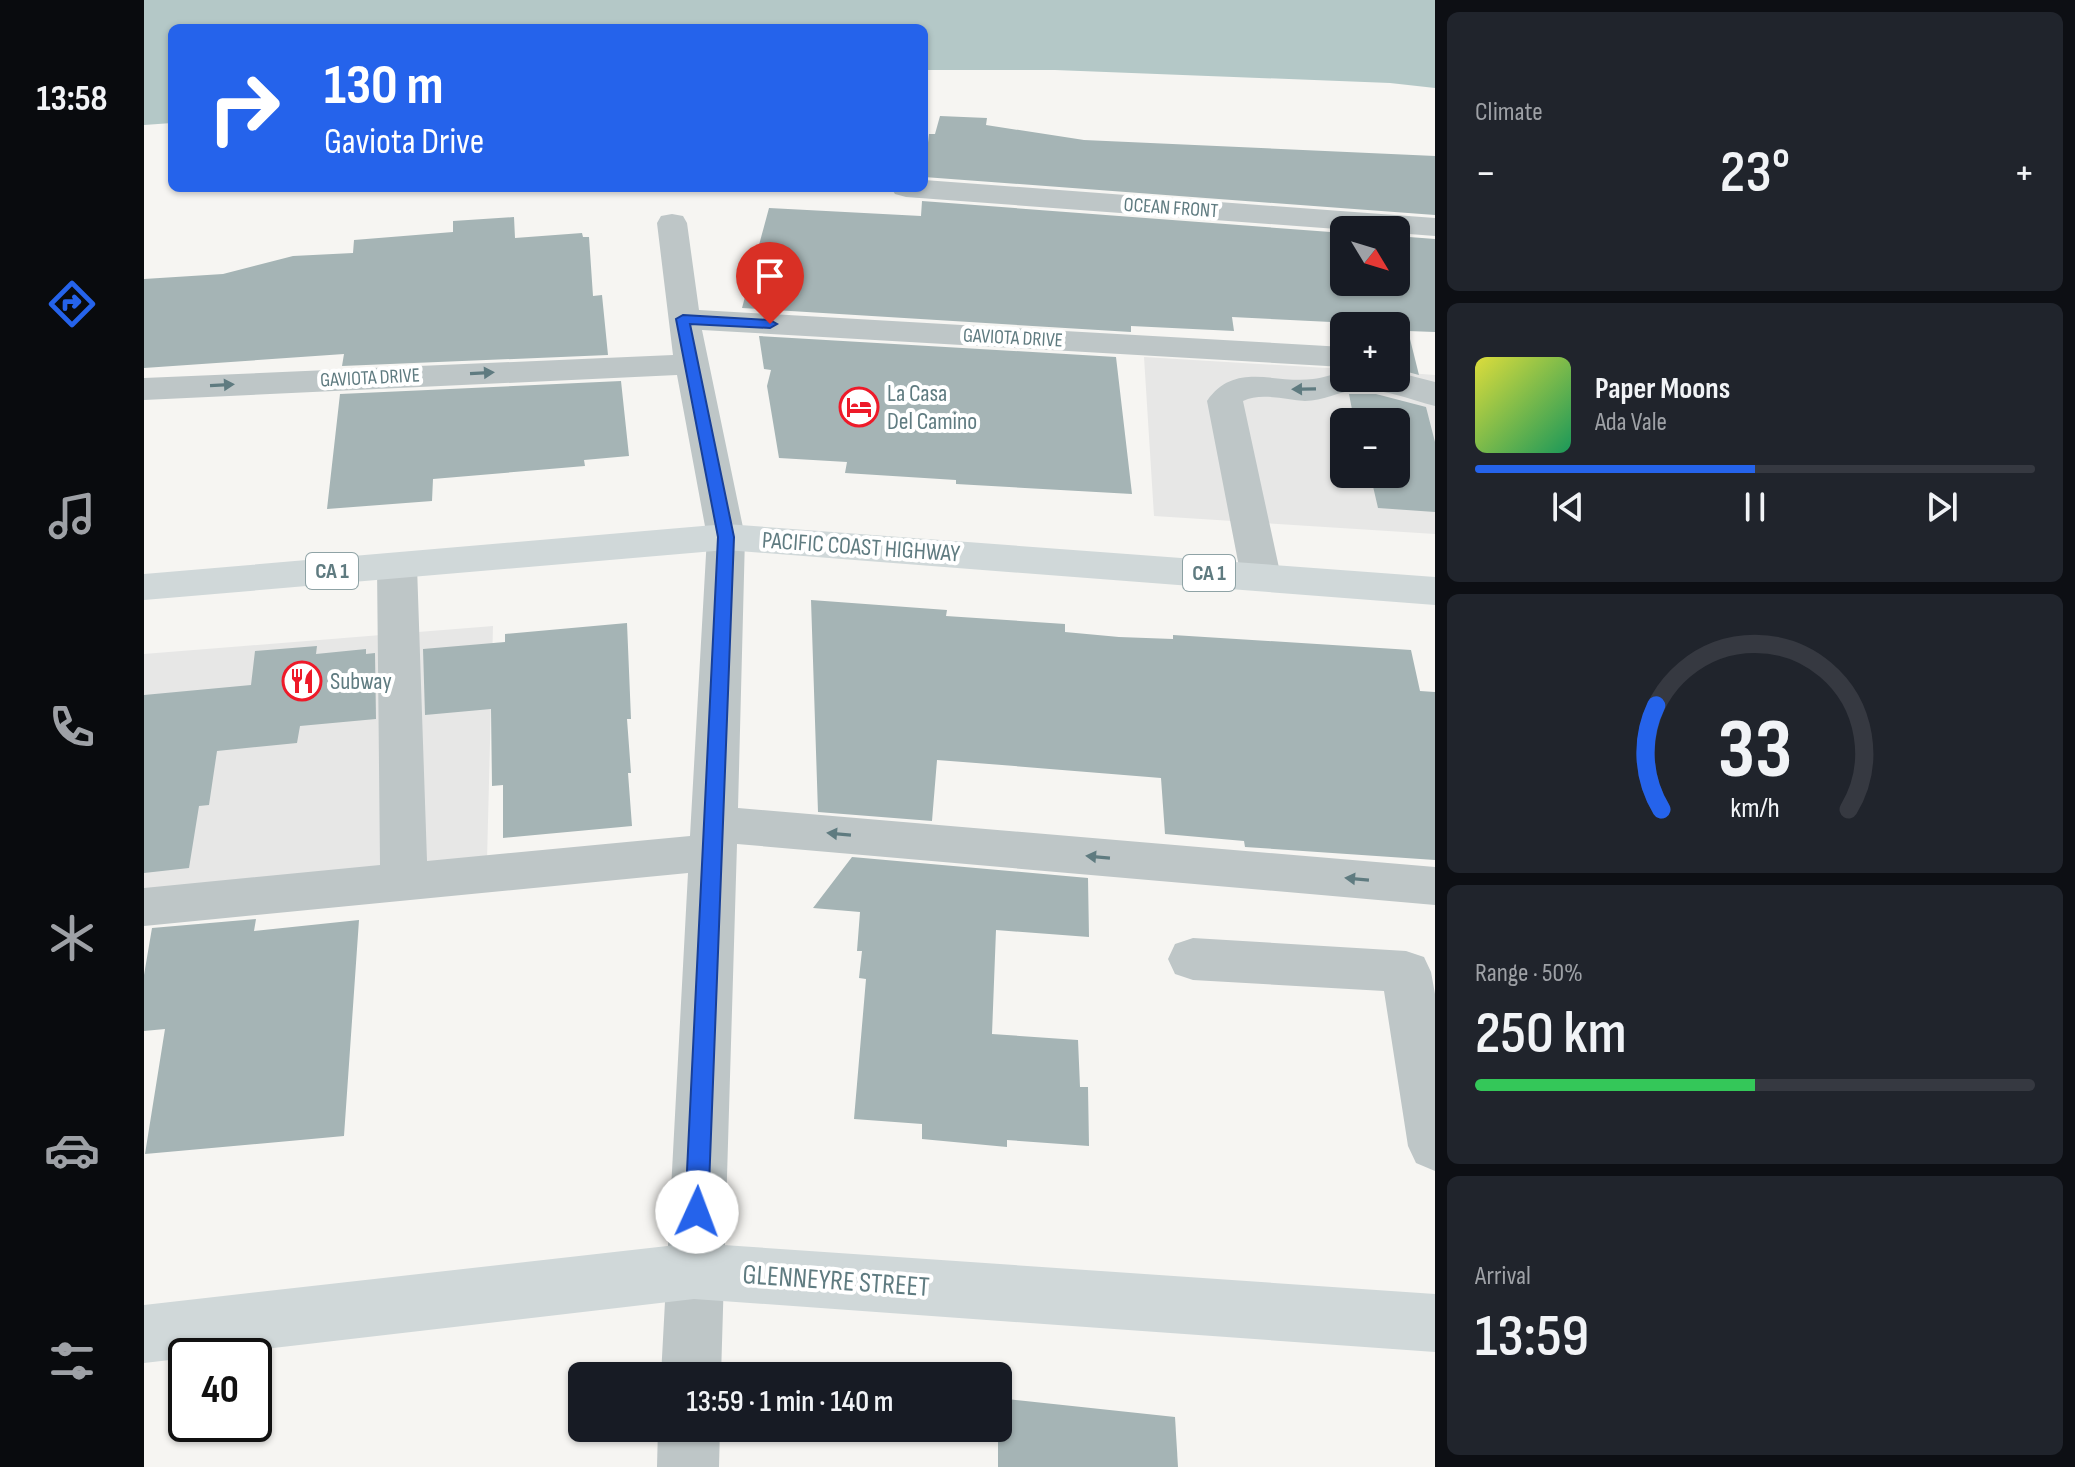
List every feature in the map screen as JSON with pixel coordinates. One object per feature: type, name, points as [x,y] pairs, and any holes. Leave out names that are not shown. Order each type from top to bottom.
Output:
[{"type":"main road","name":"PACIFIC COAST HIGHWAY","points":[[144,587],[726,537],[1435,591]]},
{"type":"main road","name":"GLENNEYRE STREET","points":[[144,1334],[694,1271],[1435,1323]]},
{"type":"street","name":"OCEAN FRONT","points":[[928,190],[1435,227]]},
{"type":"street","points":[[672,223],[683,319],[726,537],[691,1362]]},
{"type":"street","name":"GAVIOTA DRIVE","points":[[683,319],[1330,356]]},
{"type":"street","points":[[1410,361],[1435,362]]},
{"type":"street","name":"GAVIOTA DRIVE","points":[[144,389],[692,364]]},
{"type":"street","points":[[1261,577],[1225,401],[1233,389],[1313,390],[1355,380],[1395,382],[1435,395]]},
{"type":"street","points":[[397,566],[404,882]]},
{"type":"street","points":[[144,907],[404,882],[713,838],[1435,886]]},
{"type":"street","points":[[1193,959],[1406,972],[1435,1146]]},
{"type":"street","points":[[688,1467],[689,1442]]},
{"type":"shaded area","points":[[144,0],[1435,0],[1435,88],[1390,83],[1055,70],[928,70],[928,24],[168,24],[168,123],[144,125]]},
{"type":"shaded area","points":[[1144,357],[1330,368],[1330,392],[1410,392],[1410,373],[1435,375],[1435,534],[1154,516]]},
{"type":"shaded area","points":[[493,626],[487,860],[144,892],[144,654]]},
{"type":"building","points":[[940,116],[987,118],[986,125],[1084,140],[1435,156],[1435,215],[928,177],[929,134],[935,134]]},
{"type":"building","points":[[922,201],[1330,232],[1330,296],[1410,296],[1410,237],[1435,239],[1435,332],[1410,331],[1410,312],[1330,312],[1330,322],[1232,317],[1234,331],[1131,326],[1131,332],[742,308],[769,208],[921,216]]},
{"type":"building","points":[[514,217],[515,238],[582,233],[583,237],[589,237],[593,296],[602,295],[608,355],[342,366],[344,354],[144,368],[144,279],[223,274],[293,256],[353,253],[354,240],[453,232],[453,221]]},
{"type":"building","points":[[759,336],[1116,357],[1132,494],[956,484],[956,480],[845,473],[847,462],[779,458],[767,386],[771,370],[764,369]]},
{"type":"building","points":[[1410,339],[1419,375],[1410,373]]},
{"type":"building","points":[[621,381],[629,456],[584,460],[585,466],[433,479],[432,501],[327,509],[340,394]]},
{"type":"building","points":[[1349,394],[1376,394],[1426,407],[1435,442],[1435,512],[1378,508],[1373,488],[1410,488],[1410,408],[1352,408]]},
{"type":"building","points":[[811,600],[947,610],[946,616],[1065,624],[1065,632],[1119,637],[1173,639],[1173,635],[1411,650],[1420,691],[1435,692],[1435,860],[1245,847],[1244,841],[1165,834],[1161,778],[1002,765],[937,760],[932,821],[818,812]]},
{"type":"building","points":[[627,623],[631,719],[627,719],[631,773],[628,773],[632,826],[503,838],[503,785],[492,786],[491,709],[425,715],[423,649],[505,642],[505,634]]},
{"type":"building","points":[[317,646],[316,654],[366,649],[366,654],[375,653],[376,719],[300,726],[297,743],[217,751],[209,805],[199,806],[189,868],[144,873],[144,695],[251,685],[255,651]]},
{"type":"building","points":[[852,857],[1088,878],[1089,937],[996,930],[992,1034],[1078,1040],[1080,1087],[1088,1087],[1089,1146],[1007,1140],[1007,1147],[922,1139],[922,1124],[854,1119],[866,979],[859,978],[862,951],[857,951],[860,912],[813,908]]},
{"type":"building","points":[[256,919],[254,931],[359,920],[344,1136],[145,1154],[165,1029],[144,1031],[144,975],[152,928]]},
{"type":"building","points":[[1012,1400],[1175,1417],[1178,1467],[998,1467],[998,1442],[1012,1442]]},
{"type":"place","name":"La Casa Del Camino","points":[[859,407]]},
{"type":"place","name":"Subway","points":[[302,681]]},
{"type":"route","points":[[697,1212],[726,537],[683,319],[770,324]]}]
